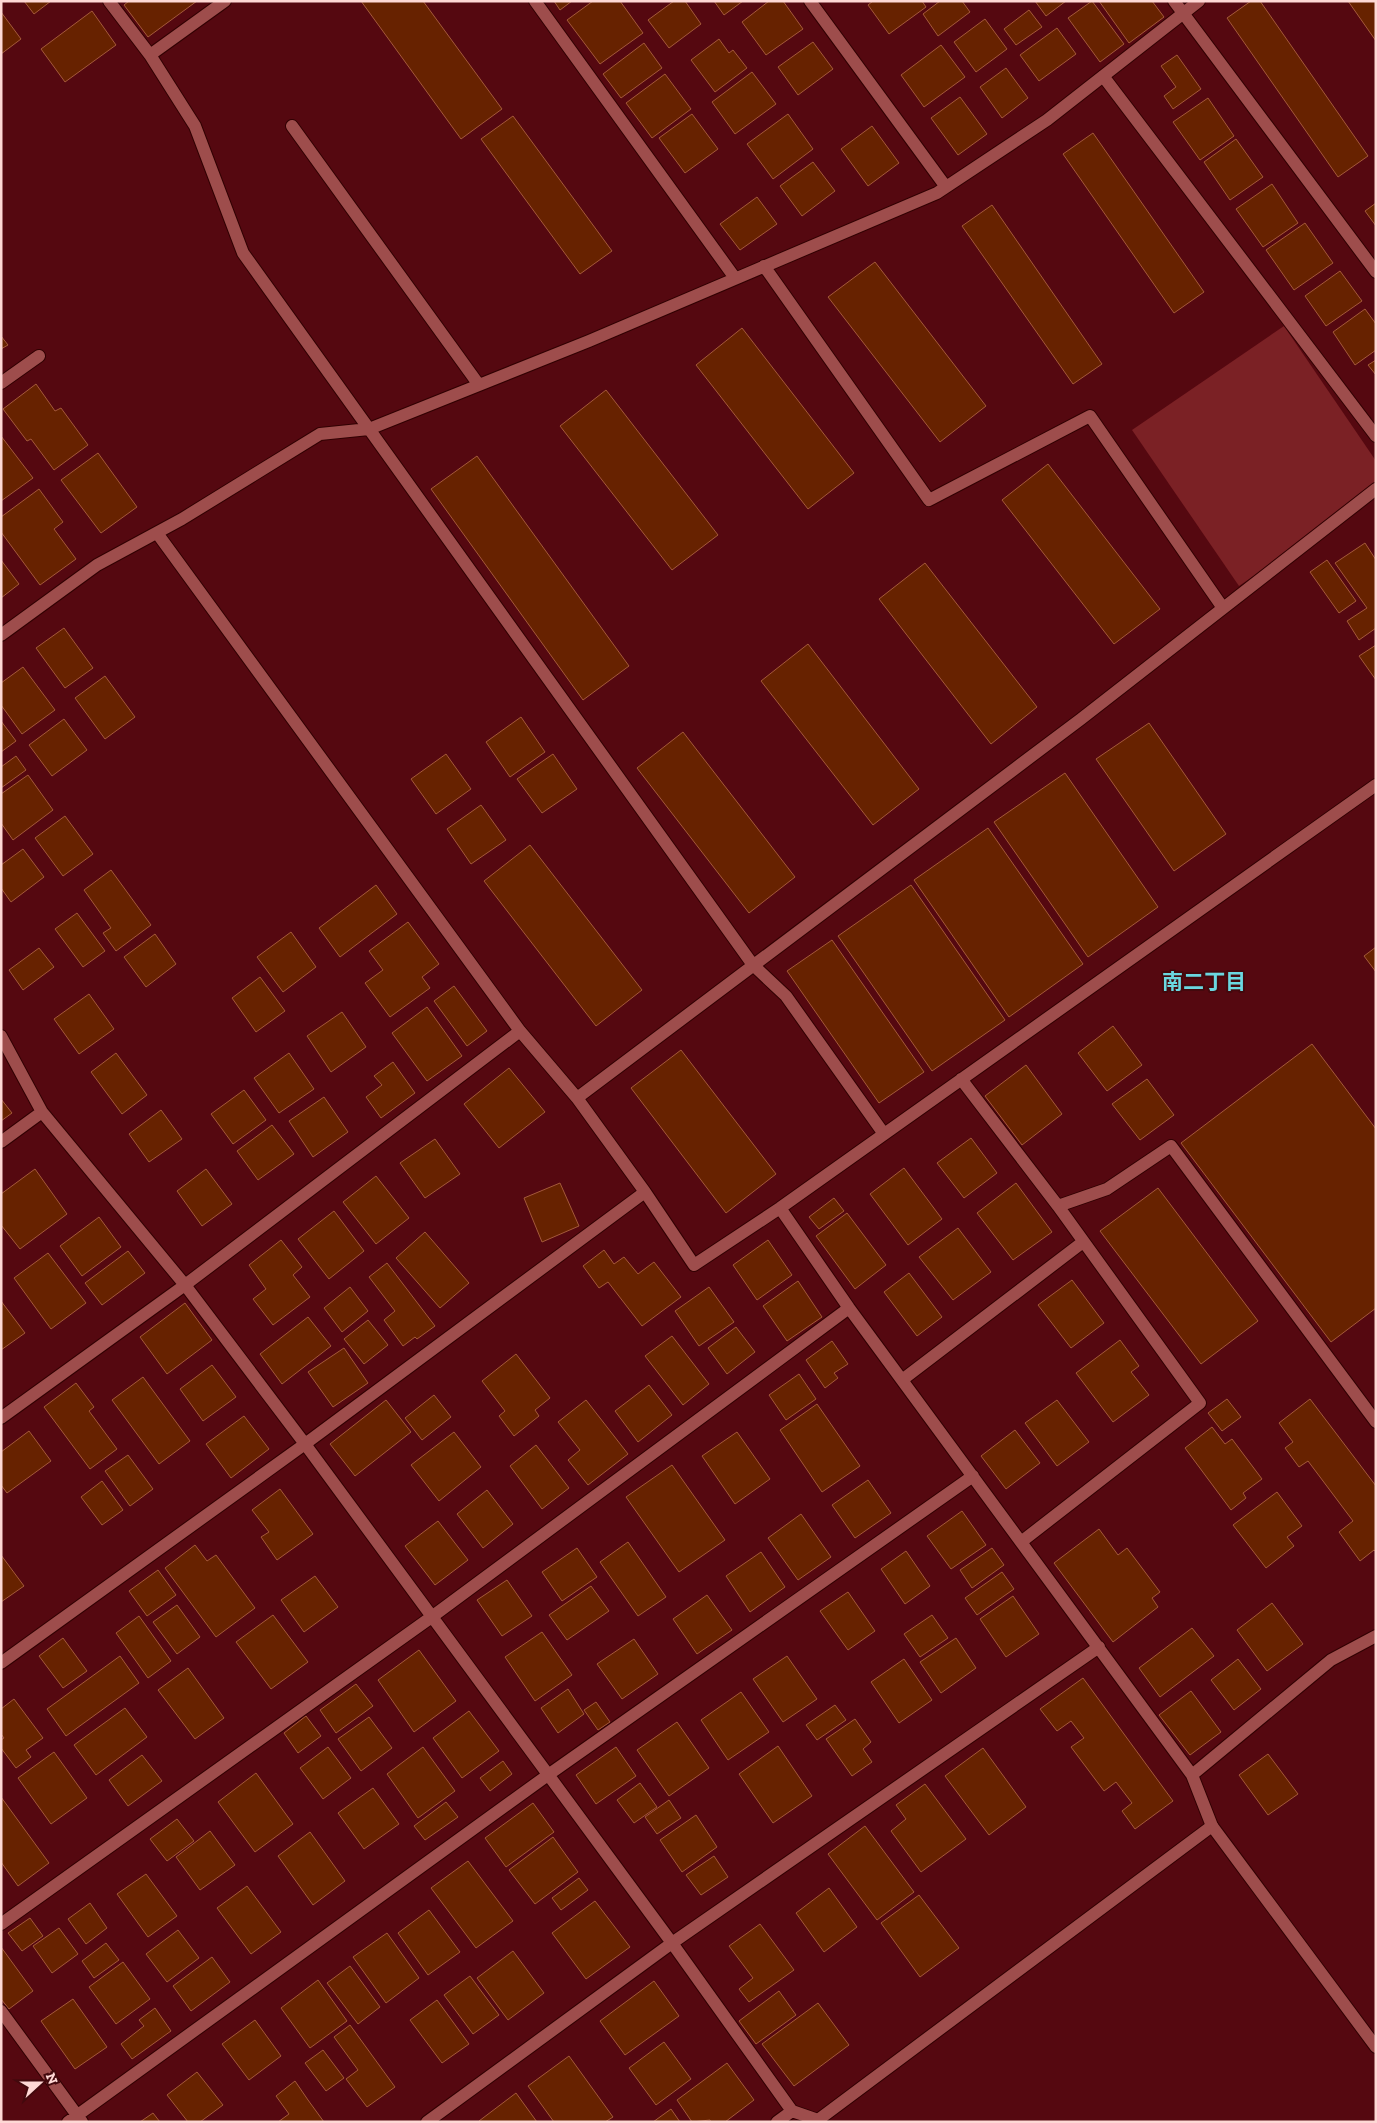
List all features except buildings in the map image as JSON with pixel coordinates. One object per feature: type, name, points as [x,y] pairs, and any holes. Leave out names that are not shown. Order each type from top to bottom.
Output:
[{"type":"street","points":[[109,1],[150,54],[195,126],[243,253],[753,965],[786,996],[884,1134]]},
{"type":"street","points":[[150,54],[225,1]]},
{"type":"street","points":[[535,1],[734,278]]},
{"type":"street","points":[[810,1],[946,187]]},
{"type":"street","points":[[1174,1],[1376,272]]},
{"type":"street","points":[[1,635],[97,565],[157,533],[320,434],[369,429],[479,385],[937,193],[1047,120],[1199,1]]},
{"type":"street","points":[[1103,76],[1376,436]]},
{"type":"street","points":[[292,126],[479,385]]},
{"type":"street","points":[[764,266],[929,500],[1090,416],[1223,608]]},
{"type":"street","points":[[1,383],[39,356]]},
{"type":"street","points":[[577,1098],[1081,719],[1376,490]]},
{"type":"street","points":[[157,533],[520,1031],[577,1098],[645,1192],[694,1265],[780,1208],[1376,784]]},
{"type":"street","points":[[1,1418],[185,1285],[520,1031]]},
{"type":"street","points":[[1,1036],[42,1112],[185,1285],[305,1444],[672,1943],[792,2111],[819,2121],[1212,1826]]},
{"type":"street","points":[[961,1079],[1058,1206],[1200,1403],[1021,1542]]},
{"type":"street","points":[[1,1142],[42,1112]]},
{"type":"street","points":[[1058,1206],[1107,1189],[1171,1146],[1376,1422]]},
{"type":"street","points":[[1,1663],[305,1444],[645,1192]]},
{"type":"street","points":[[780,1208],[849,1308],[1192,1774],[1212,1826],[1376,2047]]},
{"type":"street","points":[[902,1380],[1083,1242]]},
{"type":"street","points":[[1,1924],[433,1616],[849,1308]]},
{"type":"street","points":[[1,2011],[75,2120],[548,1774],[973,1476]]},
{"type":"street","points":[[1192,1774],[1331,1660],[1376,1636]]},
{"type":"street","points":[[427,2122],[672,1943],[1099,1647]]},
{"type":"street","points":[[777,2122],[792,2111]]},
{"type":"shaded area","points":[[1284,326],[1376,461],[1376,493],[1239,586],[1132,430]]},
{"type":"district","name":"南二丁目","points":[[1204,981]]}]
